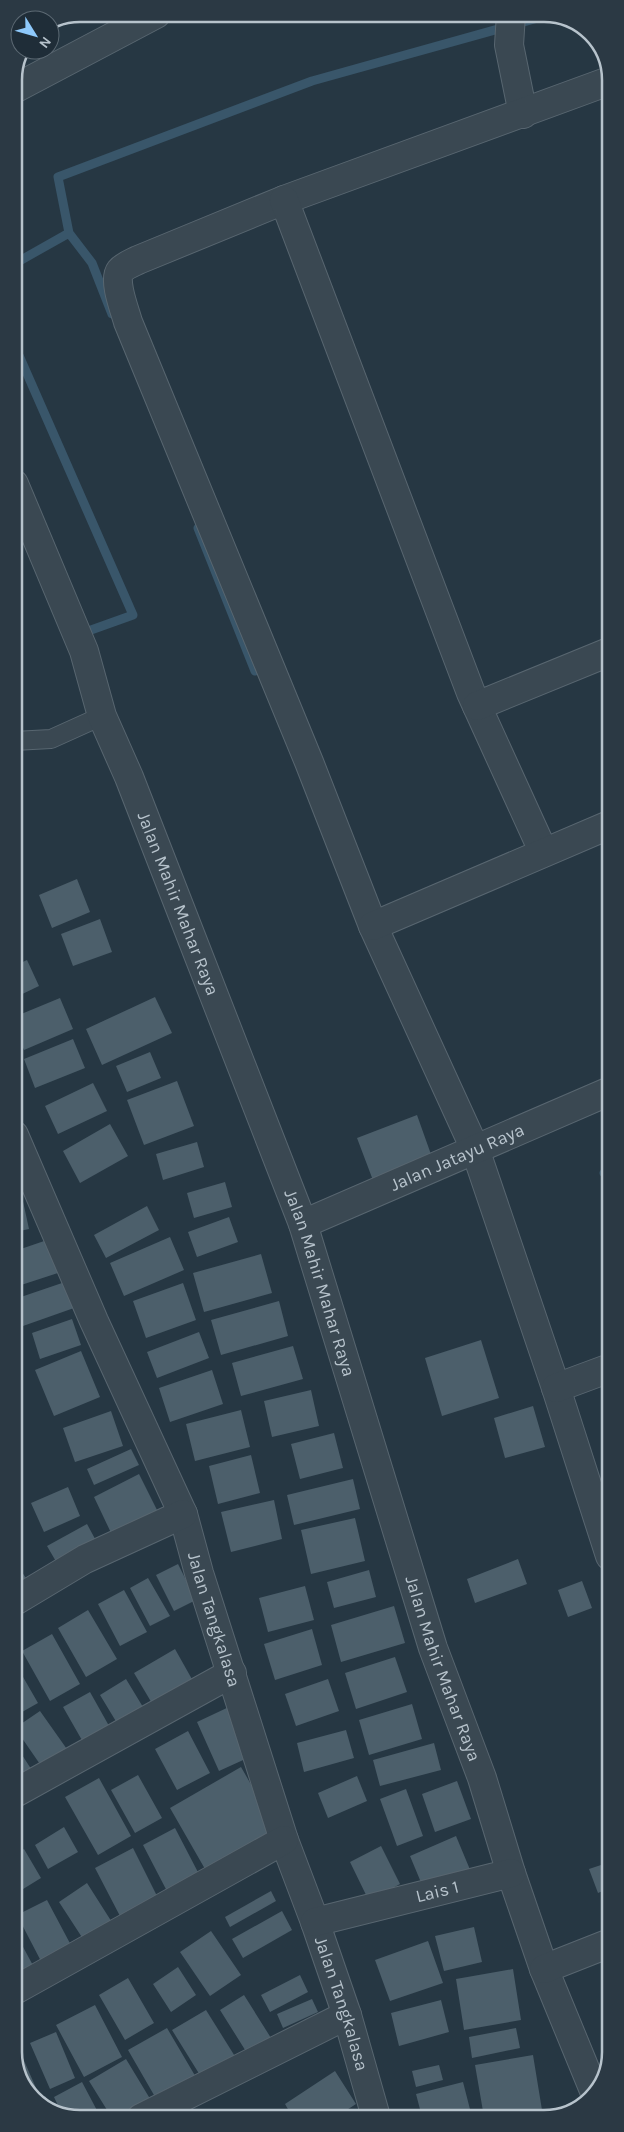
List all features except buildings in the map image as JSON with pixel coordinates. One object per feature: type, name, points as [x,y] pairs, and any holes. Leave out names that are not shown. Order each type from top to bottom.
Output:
[{"type":"street","points":[[22,85],[141,22]]},
{"type":"street","points":[[510,23],[509,45],[522,114]]},
{"type":"street","points":[[602,84],[284,200],[124,267],[118,275],[118,285],[128,322],[306,753],[373,926],[475,1149],[602,1531]]},
{"type":"street","points":[[284,200],[477,706],[543,852]]},
{"type":"street","name":"Jalan Mahir Mahar Raya","points":[[22,503],[84,651],[102,716],[128,777],[303,1224],[433,1648],[482,1778],[511,1873],[544,1969],[592,2084]]},
{"type":"street","points":[[477,706],[602,655]]},
{"type":"street","points":[[373,926],[602,828]]},
{"type":"street","name":"Jalan Jatayu Raya","points":[[303,1224],[602,1094]]},
{"type":"street","name":"Jalan Tangkalasa","points":[[22,1154],[94,1321],[184,1514],[199,1572],[284,1840],[347,2015],[374,2110]]},
{"type":"street","points":[[556,1388],[602,1371]]},
{"type":"street","points":[[22,1597],[85,1559],[184,1514]]},
{"type":"street","points":[[22,1789],[232,1673]]},
{"type":"street","points":[[22,1986],[284,1840]]},
{"type":"street","name":"Lais 1","points":[[315,1922],[511,1873]]},
{"type":"street","points":[[544,1969],[602,1946]]},
{"type":"street","points":[[159,2109],[347,2015]]},
{"type":"lane","points":[[22,741],[51,739],[102,716]]},
{"type":"waterway","points":[[22,259],[69,233],[58,177],[312,81],[520,23]]},
{"type":"waterway","points":[[69,233],[92,263],[112,314]]},
{"type":"waterway","points":[[22,362],[133,615],[91,630]]},
{"type":"waterway","points":[[198,528],[255,671]]}]
